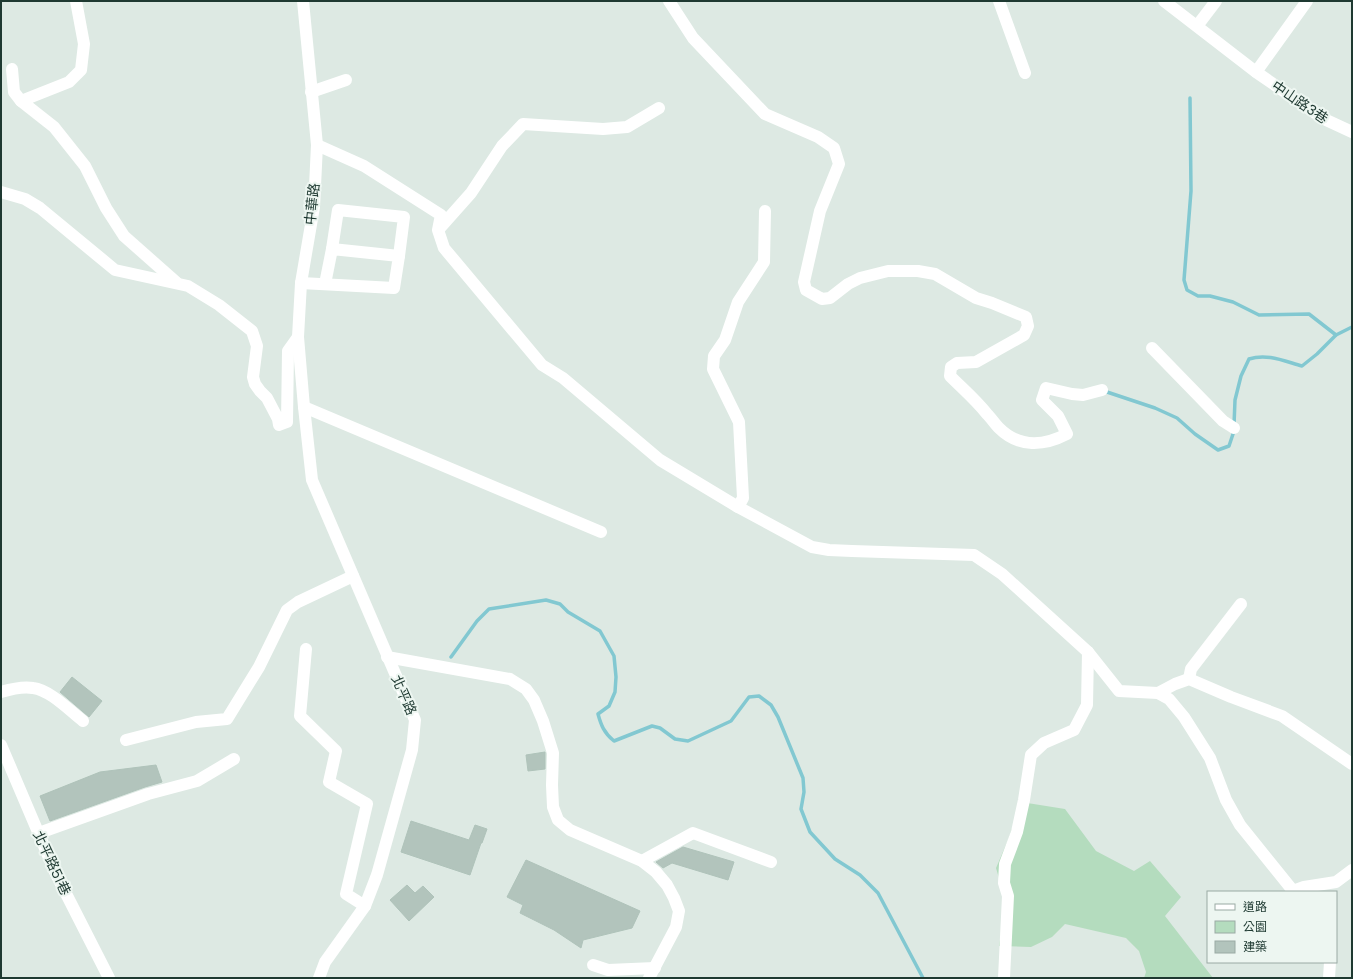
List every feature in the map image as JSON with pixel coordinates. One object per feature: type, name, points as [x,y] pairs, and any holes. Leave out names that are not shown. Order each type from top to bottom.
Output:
[{"type":"street","points":[[20,101],[69,82],[81,70],[84,44],[76,1]]},
{"type":"street","name":"中華路","points":[[303,1],[317,145],[314,207],[301,282],[298,337],[304,407]]},
{"type":"street","points":[[669,1],[693,38],[765,114],[818,137],[834,148],[839,164],[820,211],[804,282],[806,290],[822,299],[830,298],[848,284],[860,278],[888,271],[918,271],[935,274],[976,298],[1026,317],[1028,326],[1024,335],[976,362],[957,363],[951,367],[950,376],[987,413],[999,429],[1013,439],[1038,444],[1056,440],[1067,434],[1058,416],[1042,400],[1046,388],[1083,395],[1102,390]]},
{"type":"street","points":[[999,1],[1025,72]]},
{"type":"street","name":"中山路3巷","points":[[1164,1],[1256,72],[1324,120],[1350,128]]},
{"type":"street","points":[[1197,26],[1216,1]]},
{"type":"street","points":[[1256,72],[1307,1]]},
{"type":"street","points":[[12,69],[14,92],[20,101],[54,127],[85,166],[106,208],[124,236],[176,282]]},
{"type":"street","points":[[311,92],[346,80]]},
{"type":"street","points":[[438,230],[471,193],[502,146],[523,124],[603,129],[627,127],[659,108]]},
{"type":"street","points":[[317,145],[364,166],[441,215],[438,230],[444,248],[542,365],[563,378],[660,460],[738,507],[812,547],[829,550],[974,555],[1002,574],[1088,652],[1119,691],[1158,693],[1169,699],[1184,717],[1210,758],[1226,800],[1240,825],[1293,891]]},
{"type":"street","points":[[1,192],[25,199],[40,208],[115,270],[176,282],[188,286],[219,305],[252,331],[257,346],[253,377],[255,384],[260,392],[267,398],[278,419],[279,425],[287,422],[288,351],[298,337]]},
{"type":"street","points":[[301,282],[325,284],[394,288],[404,217],[338,210],[325,284]]},
{"type":"street","points":[[738,507],[743,498],[739,422],[713,369],[714,356],[725,340],[738,302],[764,262],[765,210]]},
{"type":"street","points":[[332,248],[399,256]]},
{"type":"street","points":[[1152,348],[1223,421],[1234,428]]},
{"type":"street","points":[[304,407],[601,532]]},
{"type":"street","name":"北平路","points":[[304,407],[312,480],[415,720],[412,750],[377,875],[365,906],[325,962],[319,978]]},
{"type":"street","points":[[126,740],[196,722],[227,719],[259,667],[287,610],[298,602],[353,576]]},
{"type":"street","points":[[1189,678],[1191,669],[1240,604]]},
{"type":"street","points":[[306,649],[300,716],[336,751],[329,782],[367,804],[346,894],[365,906]]},
{"type":"street","points":[[1004,978],[1008,896],[1004,883],[1005,864],[1018,832],[1031,755],[1044,743],[1074,730],[1087,706],[1088,652]]},
{"type":"street","points":[[387,657],[510,679],[526,690],[534,700],[553,753],[552,784],[554,808],[558,820],[570,830],[642,860],[656,872],[667,885],[679,911],[676,927],[652,973],[608,970],[594,964]]},
{"type":"street","points":[[1158,693],[1189,678],[1231,697],[1282,716],[1352,764]]},
{"type":"street","points":[[1,692],[14,688],[33,688],[47,692],[83,721]]},
{"type":"street","name":"北平路51巷","points":[[1,745],[55,872],[109,978]]},
{"type":"street","points":[[39,834],[148,794],[197,781],[234,759]]},
{"type":"street","points":[[642,860],[693,833],[771,862]]},
{"type":"street","points":[[1296,891],[1304,887],[1336,882],[1352,870]]},
{"type":"street","points":[[1329,978],[1330,963]]},
{"type":"green space","points":[[1021,802],[1065,809],[1096,851],[1134,871],[1150,861],[1181,897],[1165,916],[1213,978],[1144,978],[1146,972],[1139,951],[1126,938],[1065,924],[1052,937],[1031,947],[999,946],[1003,921],[1004,895],[996,868],[1008,840]]},
{"type":"building","points":[[72,677],[102,701],[89,717],[60,692]]},
{"type":"building","points":[[545,752],[545,769],[528,771],[526,755]]},
{"type":"building","points":[[156,765],[162,782],[50,821],[40,796],[100,772]]},
{"type":"building","points":[[411,821],[469,840],[475,825],[487,829],[470,875],[401,852]]},
{"type":"building","points":[[683,847],[734,862],[728,880],[672,863],[663,868],[656,862]]},
{"type":"building","points":[[526,860],[640,911],[632,928],[583,940],[581,948],[554,930],[520,913],[523,905],[507,897]]},
{"type":"building","points":[[407,885],[415,893],[423,886],[434,897],[409,921],[390,900]]},
{"type":"waterway","points":[[1190,98],[1191,191],[1184,280],[1187,290],[1198,296],[1210,296],[1233,302],[1259,315],[1309,314],[1336,335]]},
{"type":"waterway","points":[[1234,425],[1235,400],[1241,376],[1249,359],[1256,357],[1269,357],[1302,366],[1317,354],[1336,335],[1352,327]]},
{"type":"waterway","points":[[1104,391],[1155,408],[1177,418],[1195,434],[1218,450],[1229,446],[1234,431]]},
{"type":"waterway","points":[[451,657],[477,621],[489,609],[546,600],[560,604],[568,612],[600,631],[614,656],[616,677],[615,692],[609,706],[598,714],[603,729],[614,741],[652,726],[660,728],[675,739],[688,741],[731,721],[749,697],[759,696],[771,705],[778,717],[803,778],[804,792],[801,809],[810,832],[835,859],[860,875],[878,893],[923,978]]}]
